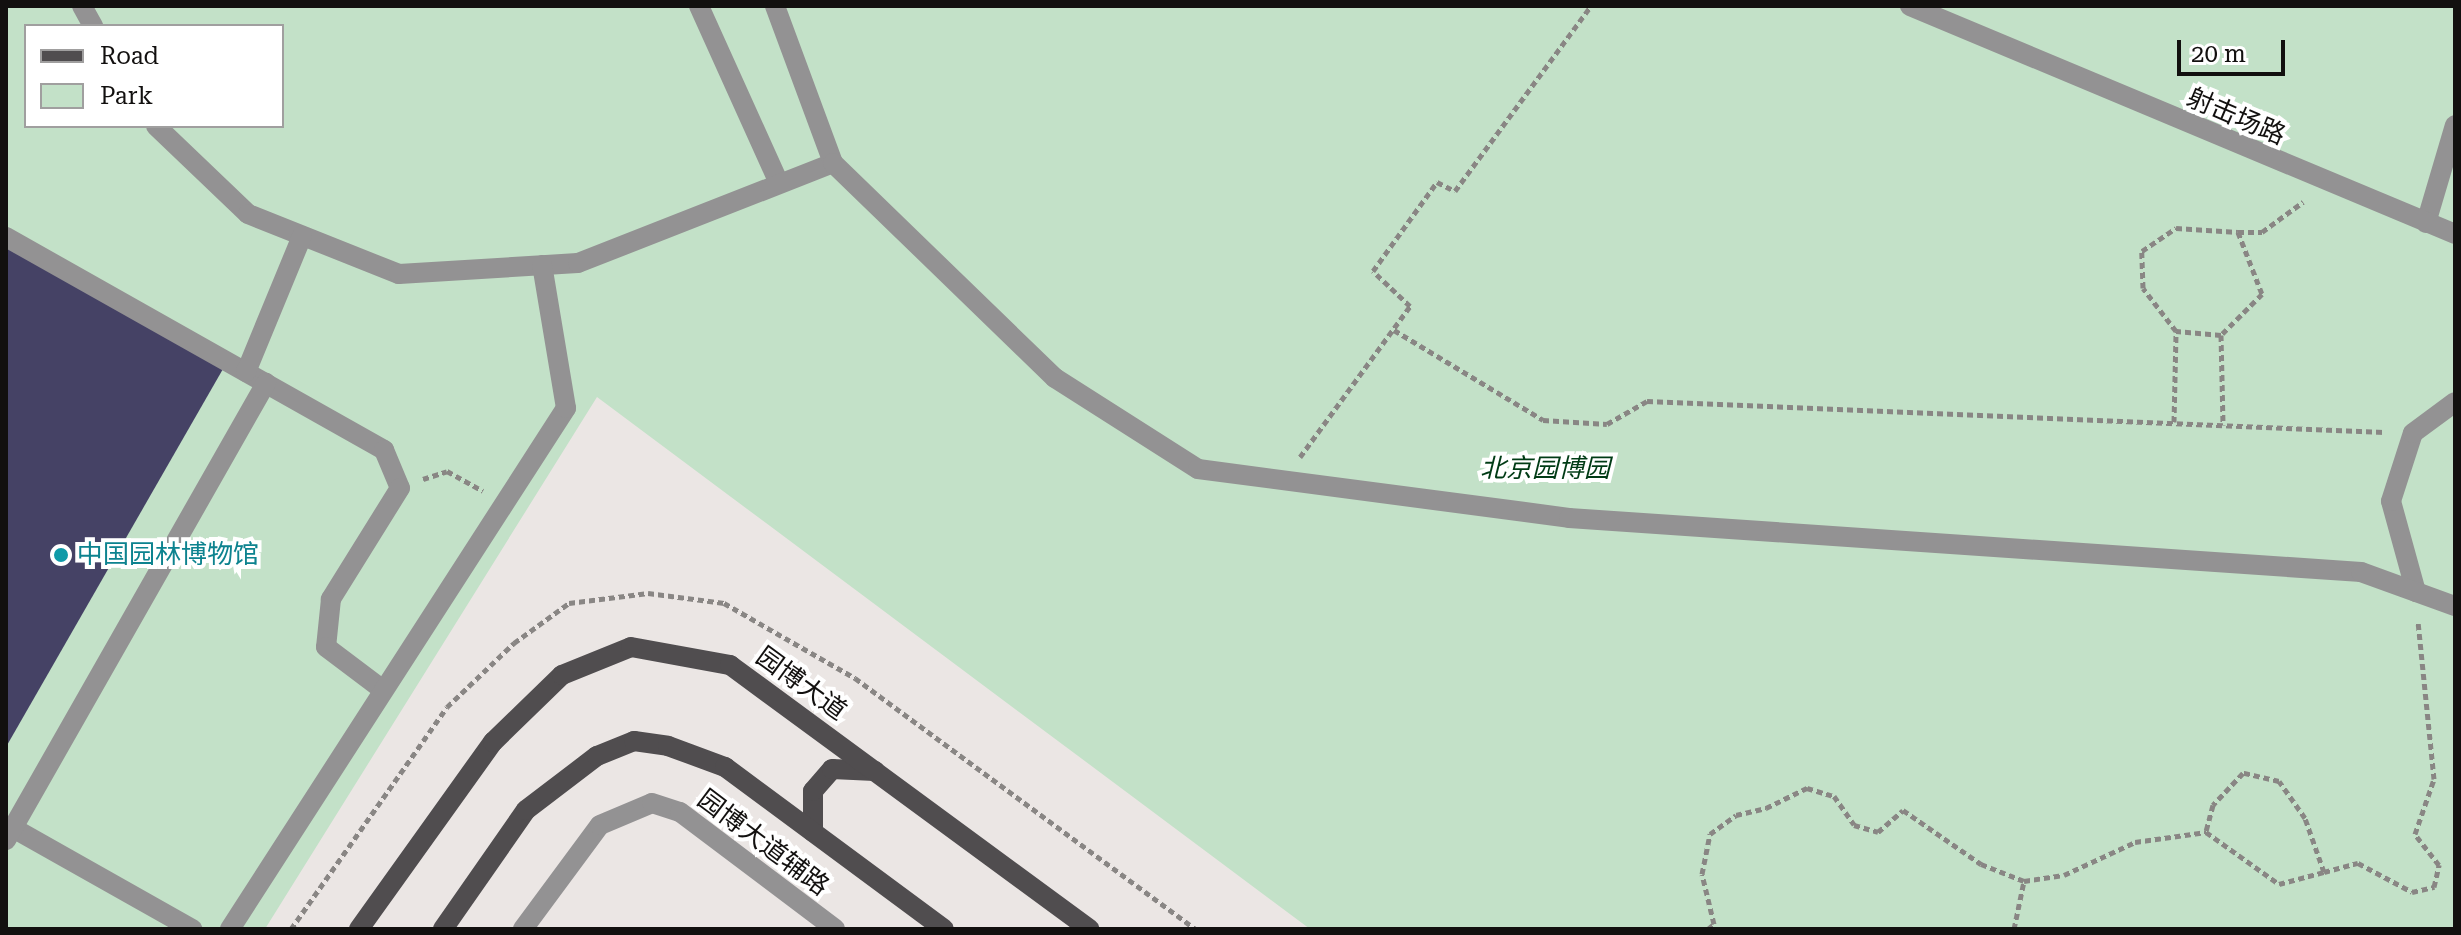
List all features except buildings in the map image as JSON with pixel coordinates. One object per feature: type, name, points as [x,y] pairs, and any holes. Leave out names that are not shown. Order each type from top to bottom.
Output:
[{"type":"main road","name":"园博大道","points":[[359,929],[493,742],[562,675],[631,647],[730,665],[1089,929]]},
{"type":"main road","points":[[443,929],[526,810],[597,756],[634,741],[668,746],[725,767],[944,929]]},
{"type":"main road","points":[[813,832],[813,791],[832,769],[875,771]]},
{"type":"street","points":[[82,6],[92,24]]},
{"type":"street","points":[[699,6],[779,183]]},
{"type":"street","points":[[775,6],[833,163],[1055,378],[1198,469],[1569,518],[2361,572],[2455,606]]},
{"type":"street","name":"射击场路","points":[[1910,6],[2326,184],[2455,234]]},
{"type":"street","points":[[2426,223],[2455,125]]},
{"type":"street","points":[[158,128],[248,214],[399,274],[578,263],[833,163]]},
{"type":"street","points":[[246,372],[302,236]]},
{"type":"street","points":[[6,237],[384,450],[400,488],[331,599],[326,647],[383,690]]},
{"type":"street","points":[[230,929],[566,408],[542,265]]},
{"type":"street","points":[[192,929],[10,834],[266,383]]},
{"type":"street","points":[[2416,592],[2391,501],[2413,433],[2455,402]]},
{"type":"street","name":"园博大道辅路","points":[[523,929],[600,825],[652,803],[680,812],[835,929]]},
{"type":"path","points":[[1283,480],[1410,306],[1373,271],[1437,182],[1455,191],[1591,6]]},
{"type":"path","points":[[2174,423],[2176,331],[2143,288],[2142,251],[2176,228],[2262,232],[2326,184]]},
{"type":"path","points":[[2223,425],[2221,335],[2262,294],[2238,232]]},
{"type":"path","points":[[1394,330],[1543,420],[1607,424],[1647,401],[2413,433]]},
{"type":"path","points":[[2176,331],[2221,335]]},
{"type":"path","points":[[400,488],[447,471],[505,503]]},
{"type":"path","points":[[1708,929],[1714,924],[1702,874],[1710,834],[1736,815],[1766,808],[1807,788],[1834,796],[1854,825],[1878,832],[1903,810],[1981,864],[2024,881],[2064,875],[2135,842],[2206,832],[2279,884],[2358,863],[2412,892],[2434,887],[2439,865],[2415,834],[2434,779],[2416,592]]},
{"type":"path","points":[[2206,832],[2213,805],[2243,773],[2279,781],[2305,818],[2324,872]]},
{"type":"path","points":[[2014,929],[2024,881]]},
{"type":"green space","name":"北京园博园","points":[[6,6],[2455,6],[2455,929],[1310,929],[597,397],[265,929],[6,929]]},
{"type":"place","name":"中国园林博物馆","points":[[61,555]]}]
